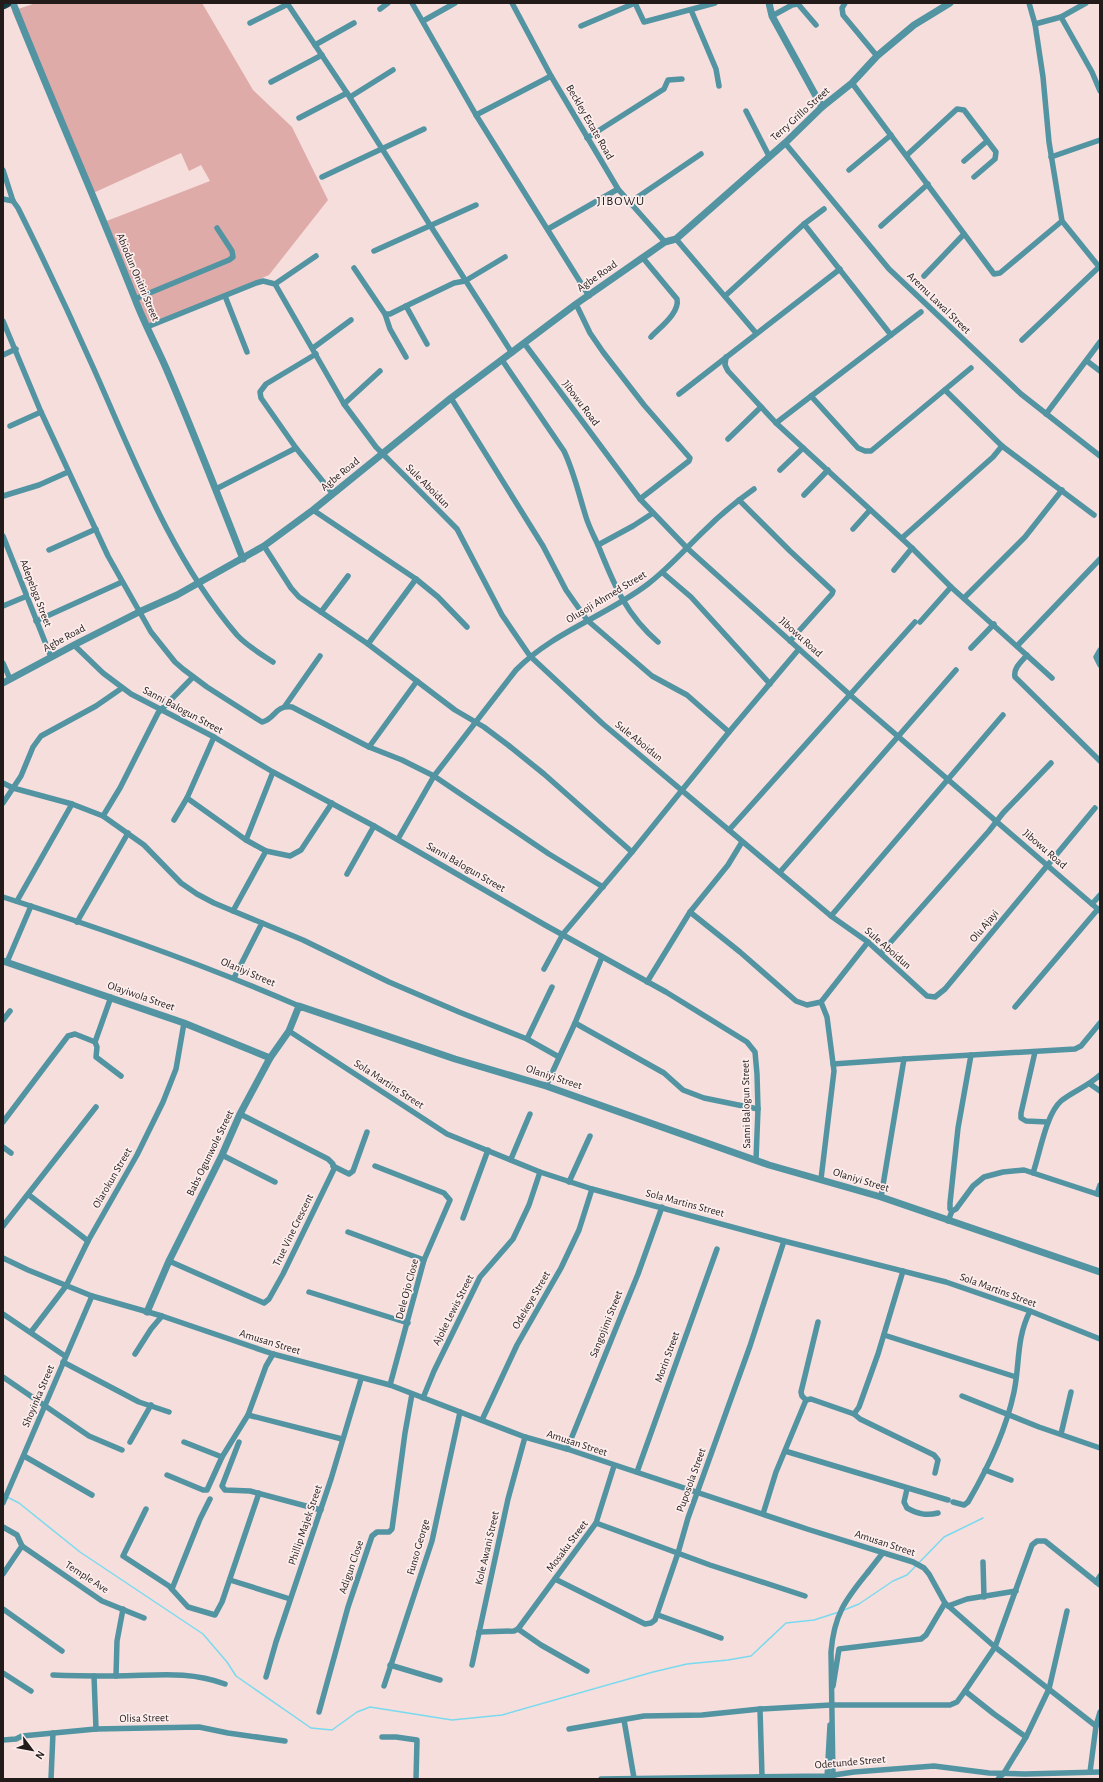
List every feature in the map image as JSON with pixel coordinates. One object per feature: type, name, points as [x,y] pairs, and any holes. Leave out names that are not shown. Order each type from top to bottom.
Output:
[{"type":"highway","points":[[3,5],[7,3]]},
{"type":"street","name":"Abiodun Onitiri Street","points":[[13,3],[135,299],[166,367],[243,559]]},
{"type":"street","points":[[380,9],[388,3]]},
{"type":"street","points":[[412,3],[476,115],[589,296]]},
{"type":"street","points":[[423,21],[455,3]]},
{"type":"street","name":"Beckley Estate Road","points":[[512,3],[551,76],[618,189],[665,242]]},
{"type":"street","points":[[581,26],[635,3],[644,22],[715,3]]},
{"type":"street","points":[[769,3],[772,16],[822,107]]},
{"type":"street","points":[[845,3],[842,8],[844,15],[877,56]]},
{"type":"street","name":"Terry Grillo Street","points":[[665,242],[676,239],[785,143],[822,107],[852,83],[877,56],[914,25],[950,3]]},
{"type":"street","points":[[1022,340],[1099,268],[1062,221],[1051,157],[1035,24],[1029,3]]},
{"type":"street","points":[[1035,24],[1061,17],[1086,3]]},
{"type":"street","points":[[250,23],[288,4],[512,352]]},
{"type":"street","points":[[772,16],[792,5],[798,4],[816,25]]},
{"type":"street","points":[[690,10],[716,69],[719,86]]},
{"type":"street","points":[[1061,17],[1092,72],[1100,91]]},
{"type":"street","points":[[315,45],[354,23]]},
{"type":"street","points":[[271,82],[322,55]]},
{"type":"street","points":[[299,118],[348,95],[393,70]]},
{"type":"street","points":[[476,115],[551,76]]},
{"type":"street","points":[[587,138],[664,89],[668,80],[682,79]]},
{"type":"street","points":[[852,83],[994,274],[1000,273],[1062,221]]},
{"type":"street","points":[[907,155],[957,109],[964,110],[988,141],[996,156],[995,159],[974,178]]},
{"type":"street","points":[[746,111],[769,156]]},
{"type":"street","points":[[322,177],[424,129]]},
{"type":"street","points":[[849,170],[891,134]]},
{"type":"street","points":[[1051,157],[1100,140]]},
{"type":"street","points":[[964,161],[988,141]]},
{"type":"street","name":"Aremu Lawal Street","points":[[785,143],[889,269],[1021,394],[1100,456]]},
{"type":"street","points":[[629,203],[701,154]]},
{"type":"street","points":[[3,170],[14,201],[76,329],[156,506],[198,584],[237,635],[273,662]]},
{"type":"street","points":[[880,226],[928,184]]},
{"type":"street","points":[[548,229],[618,189]]},
{"type":"street","points":[[3,199],[14,201]]},
{"type":"street","points":[[374,251],[476,205]]},
{"type":"street","points":[[725,296],[804,224],[824,209]]},
{"type":"street","points":[[804,224],[891,335]]},
{"type":"street","points":[[135,299],[229,260],[233,256],[232,251],[217,228]]},
{"type":"street","points":[[924,276],[964,234]]},
{"type":"street","points":[[676,239],[756,333]]},
{"type":"street","name":"Agbe Road","points":[[3,683],[74,645],[198,584],[264,546],[313,510],[451,398],[576,304],[665,242]]},
{"type":"street","points":[[147,327],[263,281],[275,284],[316,256]]},
{"type":"street","points":[[385,314],[390,314],[454,283],[465,281],[505,257]]},
{"type":"street","points":[[643,258],[677,299],[678,303],[674,312],[651,337]]},
{"type":"street","points":[[354,268],[385,314],[390,329],[406,357]]},
{"type":"street","points":[[679,394],[840,269]]},
{"type":"street","name":"Sule Aboidun","points":[[275,284],[344,404],[382,454],[457,529],[502,615],[530,656],[603,724],[742,842],[780,872],[831,916],[868,942],[927,996],[935,997]]},
{"type":"street","points":[[225,296],[247,352]]},
{"type":"street","points":[[576,304],[590,333],[603,352],[644,405],[690,458],[689,461],[640,499]]},
{"type":"street","points":[[406,306],[427,344]]},
{"type":"street","points":[[776,423],[921,312]]},
{"type":"street","points":[[313,348],[351,320]]},
{"type":"street","points":[[3,321],[16,349],[41,412],[108,556],[151,632],[175,662],[193,677],[262,722],[265,722],[279,708],[285,706],[298,710],[369,747],[402,760],[434,776],[549,854],[602,887]]},
{"type":"street","points":[[1046,414],[1100,342]]},
{"type":"street","name":"Jibowu Road","points":[[524,343],[640,499],[687,548],[849,694],[1099,910]]},
{"type":"street","points":[[3,356],[16,349]]},
{"type":"street","points":[[316,354],[266,384],[260,392],[262,398],[296,448],[333,494]]},
{"type":"street","points":[[726,357],[725,365],[728,371],[776,423],[902,538],[951,587],[994,624],[1052,678]]},
{"type":"street","points":[[502,360],[564,451],[570,463],[587,520],[598,545],[606,569],[622,600],[632,616],[645,631],[658,642]]},
{"type":"street","points":[[1087,361],[1100,371]]},
{"type":"street","points":[[811,396],[858,448],[865,452],[871,451],[971,368]]},
{"type":"street","points":[[344,404],[380,371]]},
{"type":"street","points":[[945,390],[1002,446],[1094,515]]},
{"type":"street","points":[[451,398],[543,546],[566,590],[587,620],[652,676],[687,696],[729,732]]},
{"type":"street","points":[[728,439],[761,407]]},
{"type":"street","points":[[10,426],[41,412]]},
{"type":"street","points":[[902,538],[993,458],[1002,446]]},
{"type":"street","points":[[216,489],[296,448]]},
{"type":"street","points":[[780,470],[803,448]]},
{"type":"street","points":[[804,495],[828,470]]},
{"type":"street","points":[[3,496],[39,485],[68,472]]},
{"type":"street","name":"Olusoji Ahmed Street","points":[[398,839],[434,776],[476,724],[516,670],[530,656],[663,573],[706,529],[754,488]]},
{"type":"street","points":[[964,598],[1025,537],[1062,490]]},
{"type":"street","points":[[739,500],[785,547],[833,591],[832,594],[790,640]]},
{"type":"street","points":[[313,510],[416,579],[438,596],[467,627]]},
{"type":"street","points":[[853,529],[870,510]]},
{"type":"street","points":[[598,545],[653,513]]},
{"type":"street","points":[[49,550],[96,529]]},
{"type":"street","name":"Adepebga Street","points":[[3,537],[51,657]]},
{"type":"street","points":[[264,546],[295,593],[320,612],[368,644],[476,724],[496,736],[538,769],[632,852]]},
{"type":"street","points":[[894,570],[912,548]]},
{"type":"street","points":[[1017,646],[1100,559]]},
{"type":"street","points":[[663,573],[691,598],[770,684]]},
{"type":"street","points":[[320,612],[348,576]]},
{"type":"street","points":[[368,644],[416,579]]},
{"type":"street","points":[[36,621],[122,582]]},
{"type":"street","points":[[729,830],[849,694],[951,587]]},
{"type":"street","points":[[3,606],[27,596]]},
{"type":"street","points":[[971,648],[994,624]]},
{"type":"street","name":"Sanni Balogun Street","points":[[74,645],[103,673],[122,688],[214,737],[273,772],[398,839],[647,982],[752,1046],[755,1052],[758,1074],[756,1160]]},
{"type":"street","points":[[544,969],[564,934],[729,732],[799,649]]},
{"type":"street","points":[[1100,650],[1096,657],[1100,665]]},
{"type":"street","points":[[1027,655],[1016,669],[1014,673],[1015,677],[1100,761]]},
{"type":"street","points":[[285,706],[320,656]]},
{"type":"street","points":[[3,663],[10,679]]},
{"type":"street","points":[[780,872],[956,670]]},
{"type":"street","points":[[103,816],[120,788],[162,709],[193,677]]},
{"type":"street","points":[[369,747],[417,681]]},
{"type":"street","points":[[3,803],[21,776],[33,747],[41,736],[96,706],[122,688]]},
{"type":"street","points":[[831,916],[947,778],[1003,715]]},
{"type":"street","points":[[174,820],[187,798],[214,737]]},
{"type":"street","points":[[881,953],[997,822],[1003,813],[1051,763]]},
{"type":"street","points":[[246,840],[273,772]]},
{"type":"street","points":[[3,783],[13,788],[72,804],[103,816],[144,845],[181,883],[197,894],[344,959],[389,982],[459,1012],[527,1038],[559,1057]]},
{"type":"street","points":[[187,798],[246,840],[266,851],[290,856],[301,850],[332,803]]},
{"type":"street","points":[[17,901],[72,804]]},
{"type":"street","name":"Olu Ajayi","points":[[935,997],[945,989],[1095,808]]},
{"type":"street","points":[[347,874],[374,826]]},
{"type":"street","points":[[77,922],[128,833]]},
{"type":"street","points":[[647,982],[690,912],[728,865],[742,842]]},
{"type":"street","points":[[233,911],[266,851]]},
{"type":"street","points":[[1092,904],[1100,895]]},
{"type":"street","name":"Olaniyi Street","points":[[3,897],[234,978],[299,1006],[455,1059],[546,1086],[756,1160],[882,1197],[948,1221],[1100,1272]]},
{"type":"street","points":[[5,962],[31,906]]},
{"type":"street","points":[[1015,1006],[1099,910]]},
{"type":"street","points":[[690,912],[796,1000],[807,1005],[822,1002],[868,942]]},
{"type":"street","points":[[234,978],[262,923]]},
{"type":"street","points":[[546,1086],[575,1023],[602,957]]},
{"type":"street","name":"Olayiwola Street","points":[[5,962],[112,997],[184,1023],[270,1058]]},
{"type":"street","points":[[527,1038],[552,988]]},
{"type":"street","points":[[112,997],[95,1042],[98,1059],[121,1076]]},
{"type":"street","points":[[821,1179],[832,1099],[834,1071],[827,1017],[822,1002]]},
{"type":"street","name":"Babs Ogunwole Street","points":[[147,1312],[169,1261],[222,1155],[240,1114],[270,1058],[289,1031],[299,1006]]},
{"type":"street","points":[[3,1020],[10,1011]]},
{"type":"street","name":"Olarokun Street","points":[[31,1332],[66,1286],[88,1241],[137,1155],[163,1102],[176,1069],[184,1023]]},
{"type":"street","points":[[575,1023],[664,1073],[683,1090],[704,1098],[758,1109]]},
{"type":"street","points":[[833,1064],[1075,1049],[1081,1046],[1100,1023]]},
{"type":"street","name":"Sola Martins Street","points":[[289,1031],[447,1134],[540,1172],[592,1189],[784,1241],[825,1250],[946,1282],[1030,1311],[1100,1339]]},
{"type":"street","points":[[3,1122],[68,1036],[75,1034],[95,1042]]},
{"type":"street","points":[[1035,1052],[1020,1113],[1021,1118],[1026,1121],[1048,1122]]},
{"type":"street","points":[[952,1211],[950,1209],[950,1203],[958,1128],[971,1055]]},
{"type":"street","points":[[882,1197],[904,1059]]},
{"type":"street","points":[[1033,1172],[1048,1122],[1062,1101],[1090,1084],[1100,1075]]},
{"type":"street","points":[[1090,1084],[1100,1091]]},
{"type":"street","points":[[3,1226],[29,1195],[96,1108]]},
{"type":"street","points":[[240,1114],[328,1159],[334,1166],[349,1174],[353,1171],[367,1132]]},
{"type":"street","points":[[511,1159],[530,1114]]},
{"type":"street","points":[[570,1182],[590,1136]]},
{"type":"street","points":[[3,1147],[11,1153]]},
{"type":"street","points":[[464,1218],[488,1150]]},
{"type":"street","points":[[222,1155],[275,1182]]},
{"type":"street","name":"True Vine Crescent","points":[[169,1261],[264,1303],[269,1299],[283,1274],[334,1166]]},
{"type":"street","name":"Dele Ojo Close","points":[[374,1166],[444,1193],[450,1200],[424,1260],[390,1385]]},
{"type":"street","points":[[948,1221],[952,1211],[956,1209],[973,1186],[984,1177],[1003,1172],[1024,1170],[1033,1172],[1099,1194],[1100,1184]]},
{"type":"street","name":"Ajoke Lewis Street","points":[[423,1398],[447,1343],[480,1277],[513,1239],[529,1205],[540,1172]]},
{"type":"street","name":"Odekeye Street","points":[[482,1420],[516,1345],[561,1268],[579,1230],[592,1189]]},
{"type":"street","points":[[29,1195],[88,1241]]},
{"type":"street","name":"Sangojimi Street","points":[[566,1449],[640,1268],[662,1207]]},
{"type":"street","points":[[348,1232],[424,1260]]},
{"type":"street","name":"Puposola Street","points":[[658,1615],[696,1492],[750,1346],[784,1241]]},
{"type":"street","name":"Morin Street","points":[[636,1472],[716,1250]]},
{"type":"street","name":"Amusan Street","points":[[3,1258],[92,1296],[162,1316],[273,1354],[361,1379],[390,1385],[525,1437],[566,1449],[882,1554],[913,1562],[924,1568],[929,1574],[946,1604],[994,1647],[1096,1726]]},
{"type":"street","points":[[854,1414],[859,1407],[884,1335],[903,1271]]},
{"type":"street","points":[[309,1292],[408,1323]]},
{"type":"street","name":"Shoyinka Street","points":[[5,1498],[92,1296]]},
{"type":"street","points":[[785,1451],[964,1505],[968,1502],[985,1470],[1009,1414],[1016,1376],[1019,1344],[1025,1321],[1030,1311]]},
{"type":"street","points":[[3,1314],[31,1332],[64,1359],[139,1402],[169,1412]]},
{"type":"street","points":[[135,1354],[151,1329],[162,1316]]},
{"type":"street","points":[[806,1400],[800,1392],[818,1322]]},
{"type":"street","points":[[884,1335],[1016,1376]]},
{"type":"street","points":[[167,1475],[206,1490],[222,1458],[248,1415],[266,1366],[273,1354]]},
{"type":"street","points":[[3,1377],[89,1436],[122,1450]]},
{"type":"street","name":"Phillip Majek Street","points":[[266,1677],[290,1599],[321,1510],[361,1379]]},
{"type":"street","points":[[1061,1434],[1070,1392]]},
{"type":"street","name":"Adigun Close","points":[[319,1712],[348,1608],[372,1536],[377,1532],[389,1532],[392,1529],[405,1433],[412,1394]]},
{"type":"street","points":[[962,1396],[1039,1427],[1100,1448]]},
{"type":"street","points":[[806,1400],[811,1399],[854,1414],[860,1419],[934,1455],[938,1460],[935,1473]]},
{"type":"street","points":[[763,1514],[776,1472],[806,1400]]},
{"type":"street","points":[[130,1442],[151,1405]]},
{"type":"street","name":"Funso George","points":[[384,1686],[432,1541],[460,1412]]},
{"type":"street","points":[[248,1415],[342,1439]]},
{"type":"street","name":"Kole Awani Street","points":[[472,1665],[508,1499],[525,1437]]},
{"type":"street","points":[[184,1442],[222,1458]]},
{"type":"street","points":[[239,1442],[222,1486],[225,1490],[250,1491],[321,1510]]},
{"type":"street","points":[[24,1456],[92,1495]]},
{"type":"street","name":"Mosaku Street","points":[[518,1629],[596,1523],[614,1466]]},
{"type":"street","points":[[985,1470],[1011,1480]]},
{"type":"street","points":[[907,1489],[904,1502],[907,1508],[917,1513],[929,1515],[938,1513]]},
{"type":"street","points":[[146,1509],[123,1556],[172,1589],[188,1607],[212,1616],[218,1613],[259,1493]]},
{"type":"street","points":[[172,1589],[200,1519],[210,1499]]},
{"type":"street","points":[[596,1523],[678,1553],[805,1596]]},
{"type":"street","points":[[3,1527],[17,1535],[22,1546],[3,1574]]},
{"type":"street","points":[[569,1729],[644,1716],[702,1714],[831,1705],[950,1705],[957,1702],[994,1647],[1032,1545],[1037,1541],[1045,1540],[1099,1581]]},
{"type":"street","name":"Temple Ave","points":[[22,1546],[102,1600],[144,1618]]},
{"type":"street","points":[[833,1779],[831,1652],[833,1633],[838,1617],[848,1597],[882,1554]]},
{"type":"street","points":[[983,1562],[984,1597]]},
{"type":"street","points":[[555,1579],[645,1624],[651,1623],[658,1615],[721,1638]]},
{"type":"street","points":[[230,1580],[290,1599]]},
{"type":"street","points":[[827,1777],[831,1705],[839,1649],[921,1639],[926,1635],[946,1604],[1016,1591]]},
{"type":"street","points":[[3,1609],[62,1651]]},
{"type":"street","points":[[116,1676],[117,1641],[123,1609]]},
{"type":"street","points":[[998,1779],[1004,1773],[1026,1737],[1049,1689],[1067,1611]]},
{"type":"street","points":[[479,1632],[514,1631],[518,1629],[541,1645],[586,1671]]},
{"type":"street","points":[[390,1665],[440,1680]]},
{"type":"street","points":[[3,1673],[31,1691]]},
{"type":"street","points":[[53,1675],[116,1676],[180,1674],[212,1679],[225,1684]]},
{"type":"street","points":[[94,1676],[96,1729]]},
{"type":"street","points":[[965,1691],[1026,1737]]},
{"type":"street","points":[[760,1709],[762,1776]]},
{"type":"street","points":[[1090,1772],[1096,1726],[1100,1712]]},
{"type":"street","points":[[624,1720],[634,1778]]},
{"type":"street","name":"Olisa Street","points":[[3,1740],[16,1739],[22,1736],[96,1729],[199,1727],[228,1733],[285,1740]]},
{"type":"street","points":[[51,1779],[53,1733]]},
{"type":"street","points":[[382,1737],[417,1740],[416,1779]]},
{"type":"street","name":"Odetunde Street","points":[[600,1779],[762,1776],[827,1777],[854,1772],[934,1766],[968,1771],[1025,1774],[1100,1772]]},
{"type":"shaded area","points":[[36,3],[202,3],[253,90],[292,127],[328,200],[269,275],[149,326],[104,222],[210,181],[201,165],[189,171],[181,153],[91,194],[12,11]]},
{"type":"waterway","points":[[7,1497],[19,1503],[80,1552],[203,1634],[227,1662],[236,1676],[311,1728],[332,1730],[357,1712],[370,1707],[452,1720],[502,1715],[653,1672],[687,1664],[751,1656],[786,1623],[814,1620],[839,1612]]},
{"type":"waterway","points":[[844,1610],[859,1604],[893,1581],[907,1575],[944,1537],[983,1518]]},
{"type":"district","name":"JIBOWU","points":[[621,201]]}]
